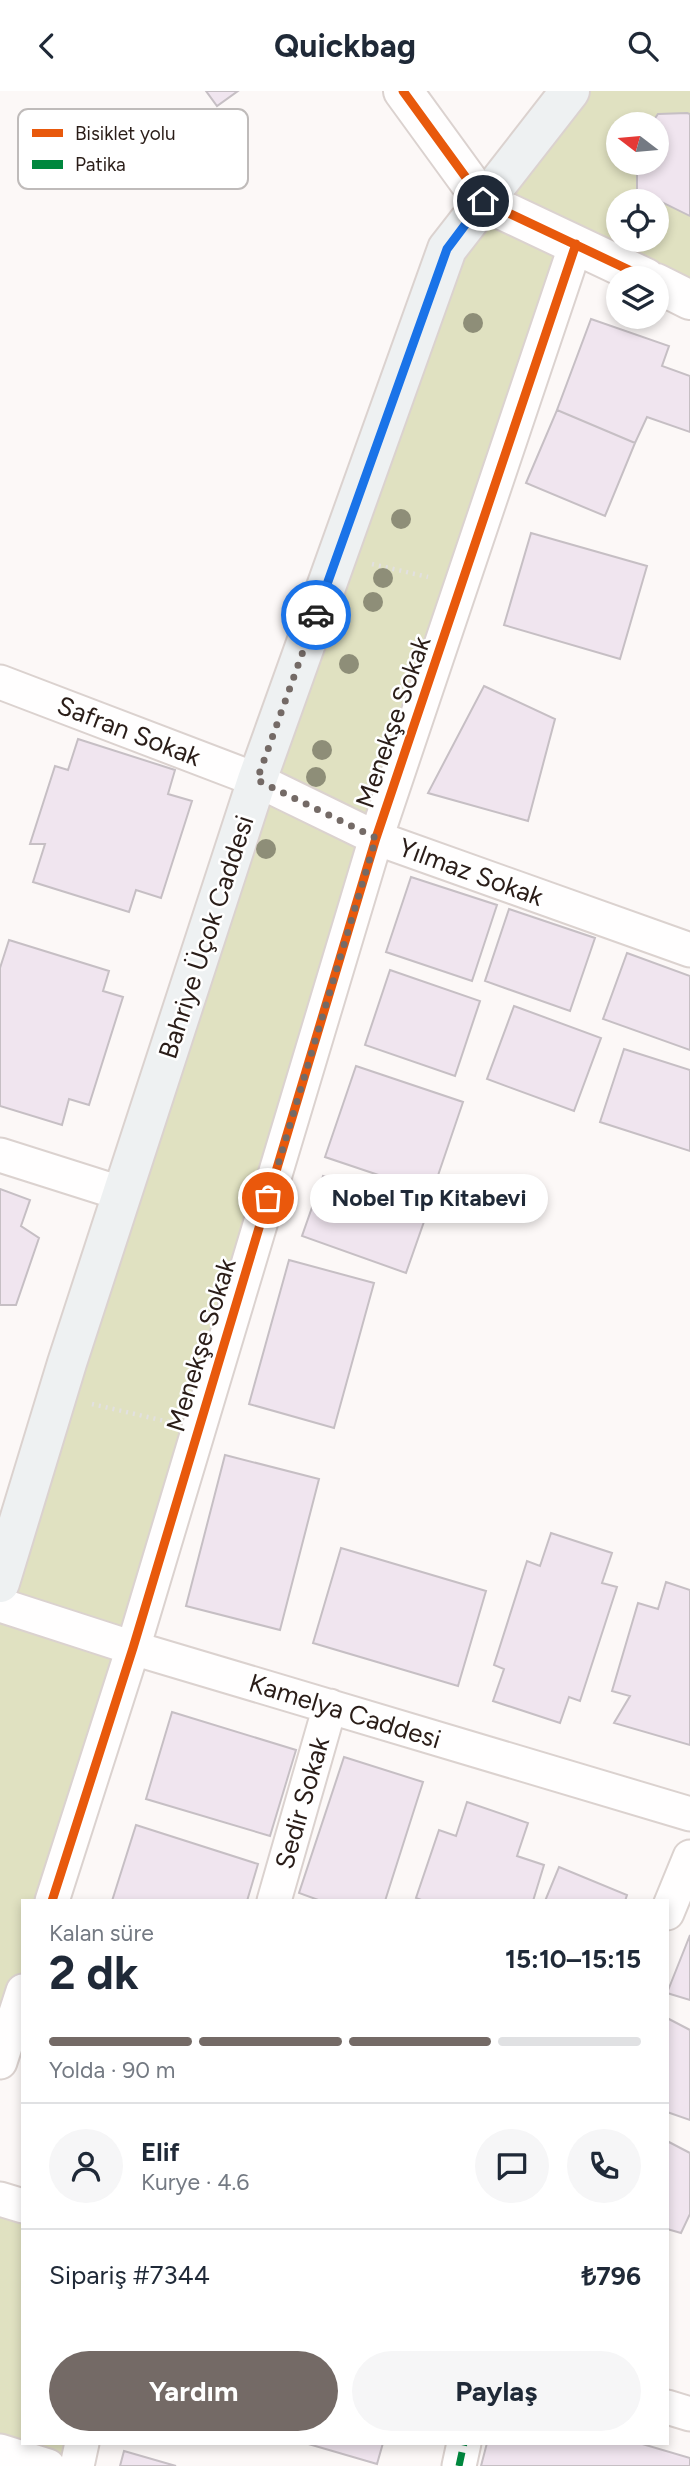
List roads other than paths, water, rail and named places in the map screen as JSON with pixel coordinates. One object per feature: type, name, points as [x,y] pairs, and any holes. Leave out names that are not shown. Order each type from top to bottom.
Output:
[{"type":"main road","name":"Bahriye Üçok Caddesi","points":[[0,1583],[57,1398],[257,780],[447,249],[570,91]]},
{"type":"street","points":[[403,91],[483,201],[621,266]]},
{"type":"street","name":"Menekşe Sokak","points":[[53,1899],[132,1648],[376,838],[576,244]]},
{"type":"street","points":[[669,290],[690,300]]},
{"type":"street","name":"Safran Sokak","points":[[0,682],[257,780]]},
{"type":"street","name":"Yılmaz Sokak","points":[[257,780],[376,838],[690,950]]},
{"type":"street","points":[[0,1155],[123,1194]]},
{"type":"street","name":"Kamelya Caddesi","points":[[0,1605],[132,1648],[690,1814]]},
{"type":"street","name":"Sedir Sokak","points":[[275,1899],[330,1706]]},
{"type":"street","points":[[669,1908],[690,1857]]},
{"type":"street","points":[[0,2062],[21,1997]]},
{"type":"street","points":[[0,2199],[21,2205]]},
{"type":"street","points":[[669,2408],[690,2414]]},
{"type":"street","points":[[77,2466],[82,2445]]},
{"type":"street","points":[[459,2466],[464,2445]]},
{"type":"street","points":[[0,2451],[48,2466]]},
{"type":"place","name":"Nobel Tıp Kitabevi","points":[[268,1198]]}]
